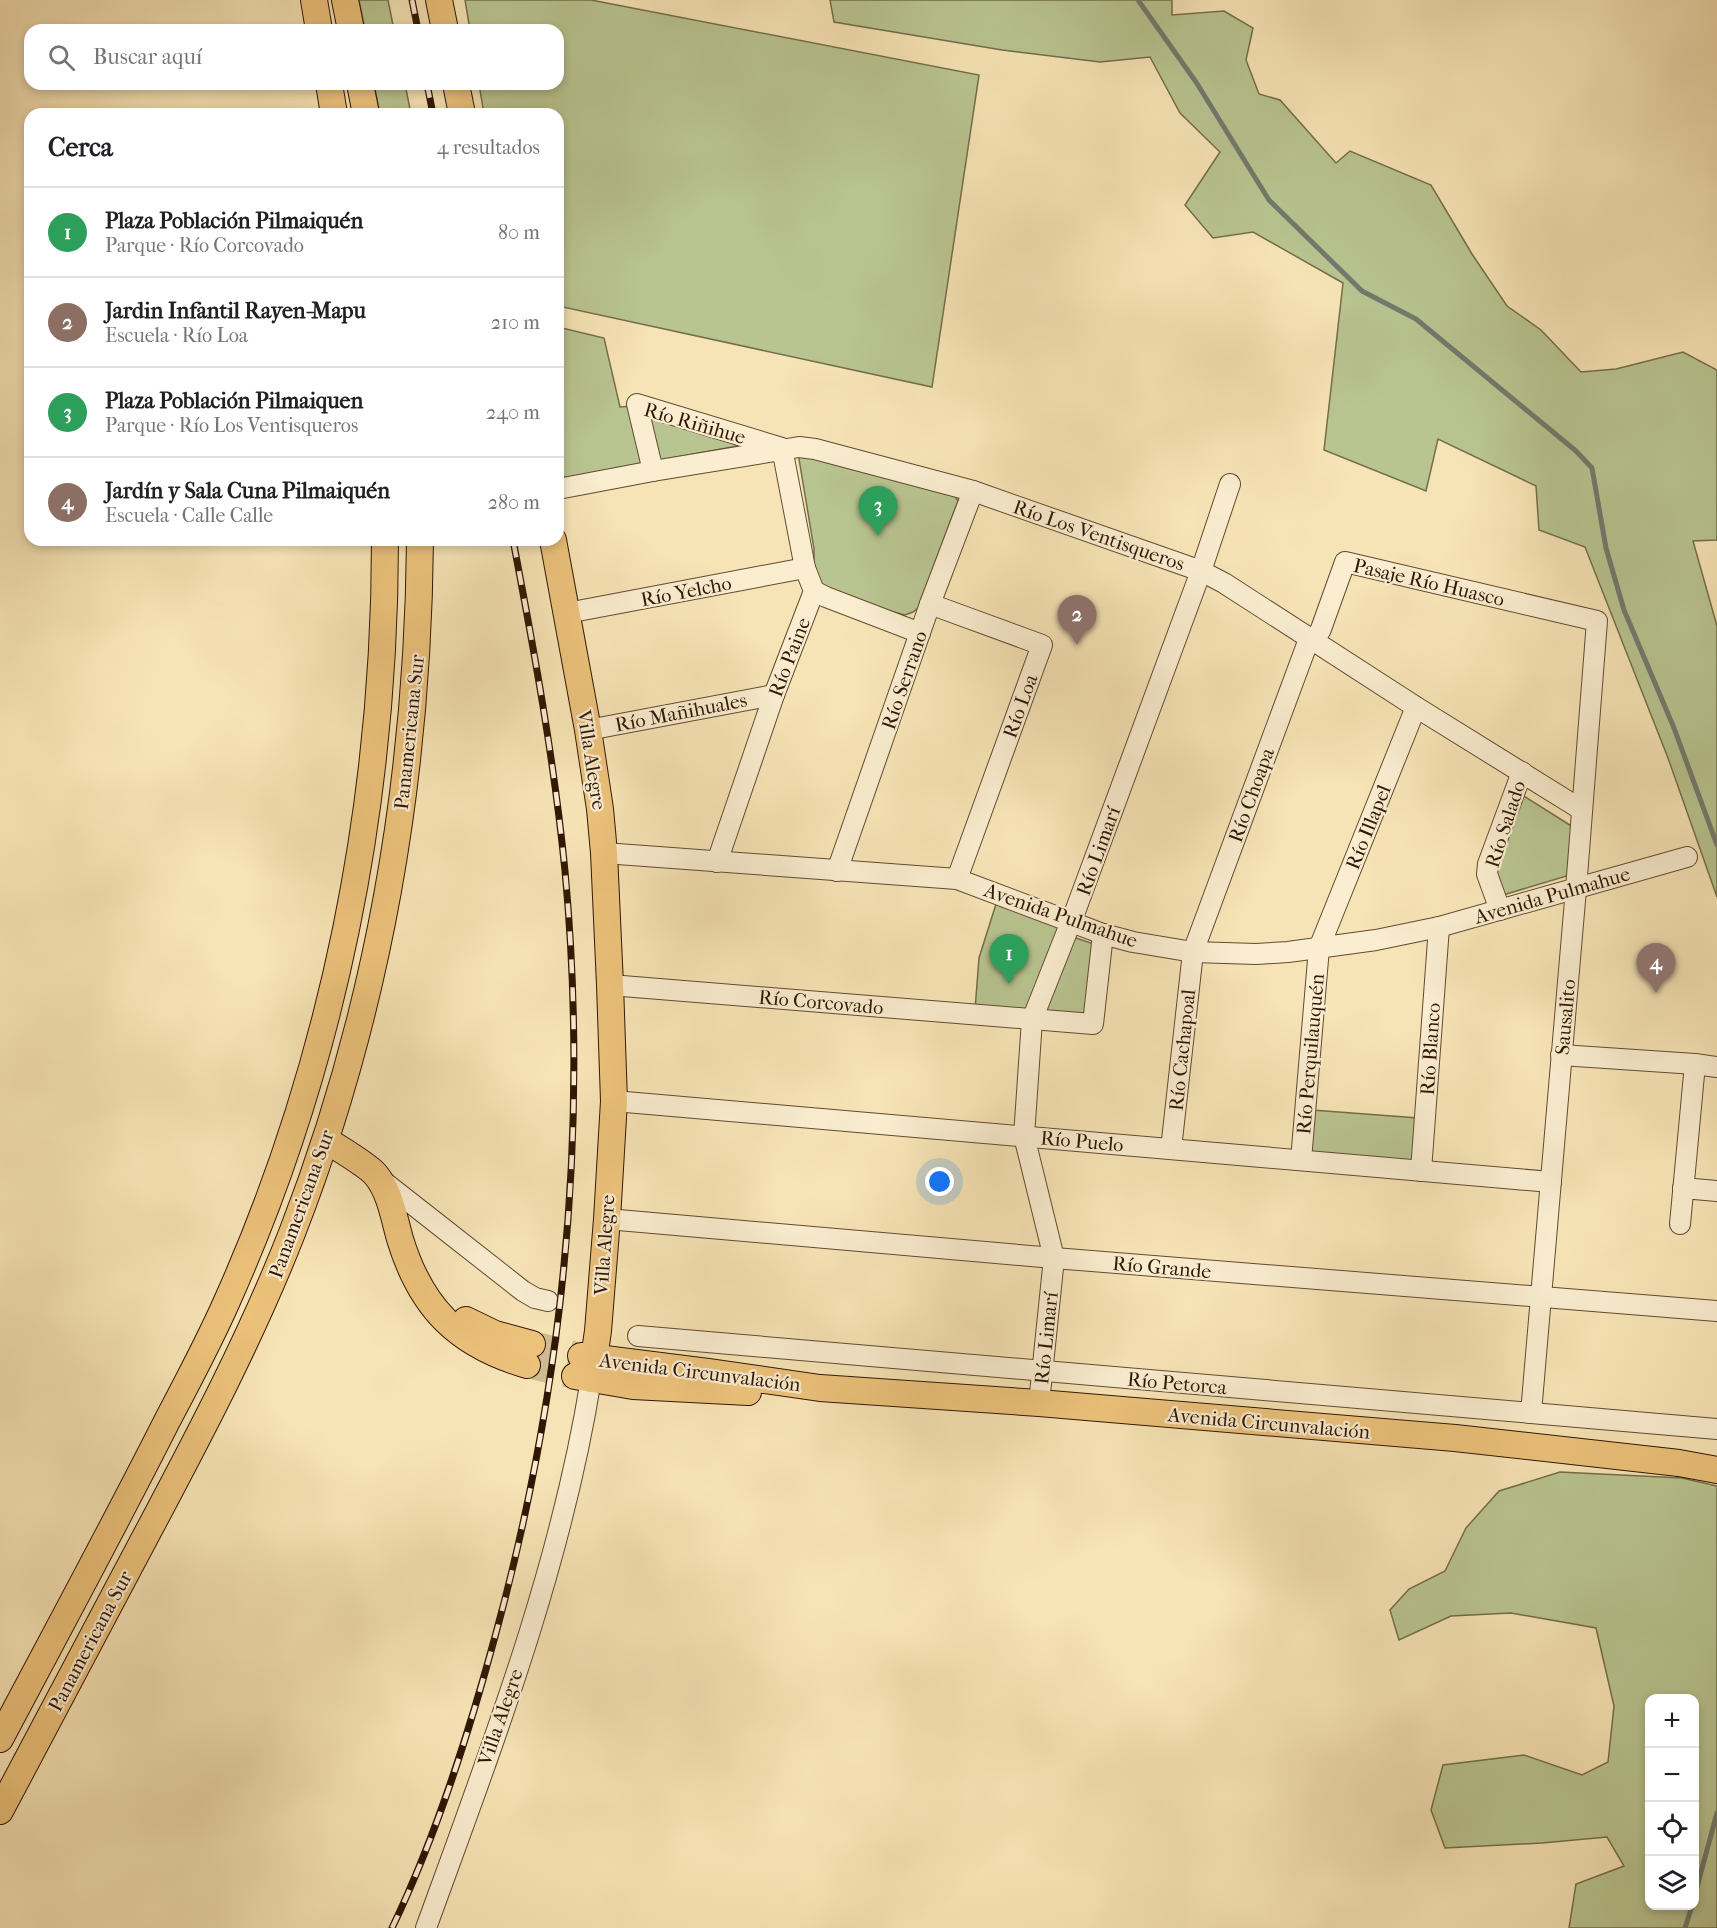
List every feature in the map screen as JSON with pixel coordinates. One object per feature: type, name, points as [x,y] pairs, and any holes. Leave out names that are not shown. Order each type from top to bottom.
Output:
[{"type":"main road","points":[[314,0],[318,24]]},
{"type":"main road","points":[[345,0],[350,24]]},
{"type":"main road","points":[[439,0],[444,24]]},
{"type":"main road","points":[[330,90],[333,108]]},
{"type":"main road","points":[[361,90],[365,108]]},
{"type":"main road","points":[[457,90],[461,108]]},
{"type":"main road","name":"Panamericana Sur","points":[[0,1739],[77,1598],[223,1311],[296,1120],[336,978],[351,906],[370,791],[382,645],[385,546]]},
{"type":"main road","name":"Panamericana Sur","points":[[0,1811],[233,1367],[270,1287],[326,1140],[364,1009],[394,860],[412,717],[420,546]]},
{"type":"main road","name":"Villa Alegre","points":[[554,546],[600,809],[610,985],[614,1101],[607,1219],[598,1331],[585,1367]]},
{"type":"main road","points":[[326,1140],[375,1174],[388,1198],[405,1256],[410,1266],[433,1294],[460,1317],[530,1354]]},
{"type":"main road","name":"Avenida Circunvalación","points":[[585,1367],[708,1372],[820,1388],[1039,1403],[1455,1438],[1679,1463],[1717,1470]]},
{"type":"main road","points":[[160,1437],[190,1452]]},
{"type":"street","name":"Río Riñihue","points":[[653,471],[637,404],[782,448]]},
{"type":"street","name":"Río Los Ventisqueros","points":[[564,488],[782,448],[799,447],[814,448],[973,491],[1201,571],[1224,583],[1416,707],[1582,810]]},
{"type":"street","name":"Río Paine","points":[[717,862],[774,695],[814,591],[805,568],[782,448]]},
{"type":"street","name":"Río Limarí","points":[[1039,1403],[1054,1258],[1024,1136],[1032,1020],[1071,922],[1201,571],[1230,484]]},
{"type":"street","name":"Río Serrano","points":[[837,871],[930,604],[973,491]]},
{"type":"street","name":"Pasaje Río Huasco","points":[[1312,641],[1321,629],[1345,562],[1597,621]]},
{"type":"street","name":"Río Yelcho","points":[[567,613],[805,568]]},
{"type":"street","points":[[814,591],[920,633]]},
{"type":"street","name":"Río Loa","points":[[930,604],[1042,645],[957,879]]},
{"type":"street","name":"Sausalito","points":[[1530,1413],[1542,1298],[1597,621]]},
{"type":"street","name":"Río Choapa","points":[[1193,952],[1312,641]]},
{"type":"street","name":"Río Mañihuales","points":[[588,730],[774,695]]},
{"type":"street","name":"Río Illapel","points":[[1319,948],[1416,707]]},
{"type":"street","name":"Río Salado","points":[[1500,910],[1487,874],[1488,864],[1522,772]]},
{"type":"street","name":"Avenida Pulmahue","points":[[604,853],[957,879],[1104,934],[1143,944],[1193,952],[1256,954],[1376,940],[1439,927],[1687,857]]},
{"type":"street","name":"Río Blanco","points":[[1421,1171],[1439,927]]},
{"type":"street","name":"Río Corcovado","points":[[610,985],[1093,1024],[1104,934]]},
{"type":"street","name":"Río Perquilauquén","points":[[1301,1160],[1319,948]]},
{"type":"street","name":"Río Cachapoal","points":[[1171,1149],[1193,952]]},
{"type":"street","points":[[1561,1055],[1717,1067]]},
{"type":"street","points":[[1680,1224],[1695,1064]]},
{"type":"street","name":"Río Puelo","points":[[614,1101],[1551,1182]]},
{"type":"street","points":[[375,1174],[523,1291],[535,1298],[548,1301]]},
{"type":"street","points":[[1683,1188],[1717,1191]]},
{"type":"street","name":"Río Grande","points":[[607,1219],[1054,1258],[1717,1311]]},
{"type":"street","name":"Río Petorca","points":[[638,1336],[1717,1429]]},
{"type":"street","name":"Villa Alegre","points":[[426,1928],[524,1649],[563,1518],[585,1367]]},
{"type":"green space","points":[[359,0],[388,0],[393,24],[364,24]]},
{"type":"green space","points":[[465,0],[591,0],[979,75],[932,387],[564,307],[564,108],[483,108],[480,90],[564,90],[564,24],[469,24]]},
{"type":"green space","points":[[830,0],[1172,0],[1172,15],[1224,11],[1253,28],[1246,60],[1259,94],[1280,100],[1336,163],[1350,151],[1431,185],[1472,254],[1507,306],[1541,330],[1581,372],[1616,369],[1683,352],[1717,370],[1717,540],[1693,541],[1717,626],[1717,897],[1668,758],[1585,547],[1539,530],[1536,486],[1438,439],[1426,491],[1324,450],[1343,283],[1253,232],[1213,238],[1185,205],[1220,152],[1180,113],[1150,57],[1100,62],[1002,50],[834,22]]},
{"type":"green space","points":[[375,90],[406,90],[410,108],[379,108]]},
{"type":"green space","points":[[564,328],[604,338],[620,407],[632,406],[646,463],[573,478],[564,477]]},
{"type":"green space","points":[[641,408],[754,443],[655,461]]},
{"type":"green space","points":[[798,453],[953,493],[958,501],[918,608],[913,612],[905,615],[814,591],[814,549]]},
{"type":"green space","points":[[1519,793],[1573,827],[1570,875],[1503,895],[1493,869]]},
{"type":"green space","points":[[996,904],[1063,929],[1028,1014],[975,1010],[979,958]]},
{"type":"green space","points":[[1073,937],[1097,945],[1090,1018],[1042,1014]]},
{"type":"green space","points":[[1312,1110],[1418,1118],[1414,1164],[1309,1157]]},
{"type":"green space","points":[[1560,1472],[1682,1478],[1717,1486],[1717,1928],[1569,1928],[1576,1884],[1624,1866],[1607,1837],[1445,1848],[1431,1810],[1443,1765],[1524,1755],[1582,1775],[1608,1762],[1614,1706],[1596,1628],[1511,1613],[1451,1616],[1399,1640],[1390,1610],[1409,1589],[1445,1571],[1466,1528],[1499,1491]]},
{"type":"waterway","points":[[1138,0],[1196,82],[1269,200],[1362,291],[1416,319],[1576,451],[1592,468],[1606,548],[1624,610],[1674,728],[1717,845]]},
{"type":"waterway","points":[[1699,1880],[1717,1813]]},
{"type":"waterway","points":[[1685,1928],[1691,1910]]},
{"type":"tunnel","points":[[532,1344],[581,1356]]},
{"type":"tunnel","points":[[527,1365],[575,1376]]},
{"type":"railway","points":[[412,0],[417,24]]},
{"type":"railway","points":[[428,90],[432,108]]},
{"type":"railway","points":[[392,1928],[438,1820],[475,1708],[496,1633],[539,1445],[554,1350],[565,1255],[572,1160],[574,1064],[572,968],[565,871],[549,746],[514,546]]},
{"type":"place","name":"Plaza Población Pilmaiquen","points":[[878,536]]},
{"type":"place","name":"Jardin Infantil Rayen-Mapu","points":[[1077,645]]},
{"type":"place","name":"Plaza Población Pilmaiquén","points":[[1009,984]]},
{"type":"place","name":"Jardín y Sala Cuna Pilmaiquén","points":[[1656,993]]}]
